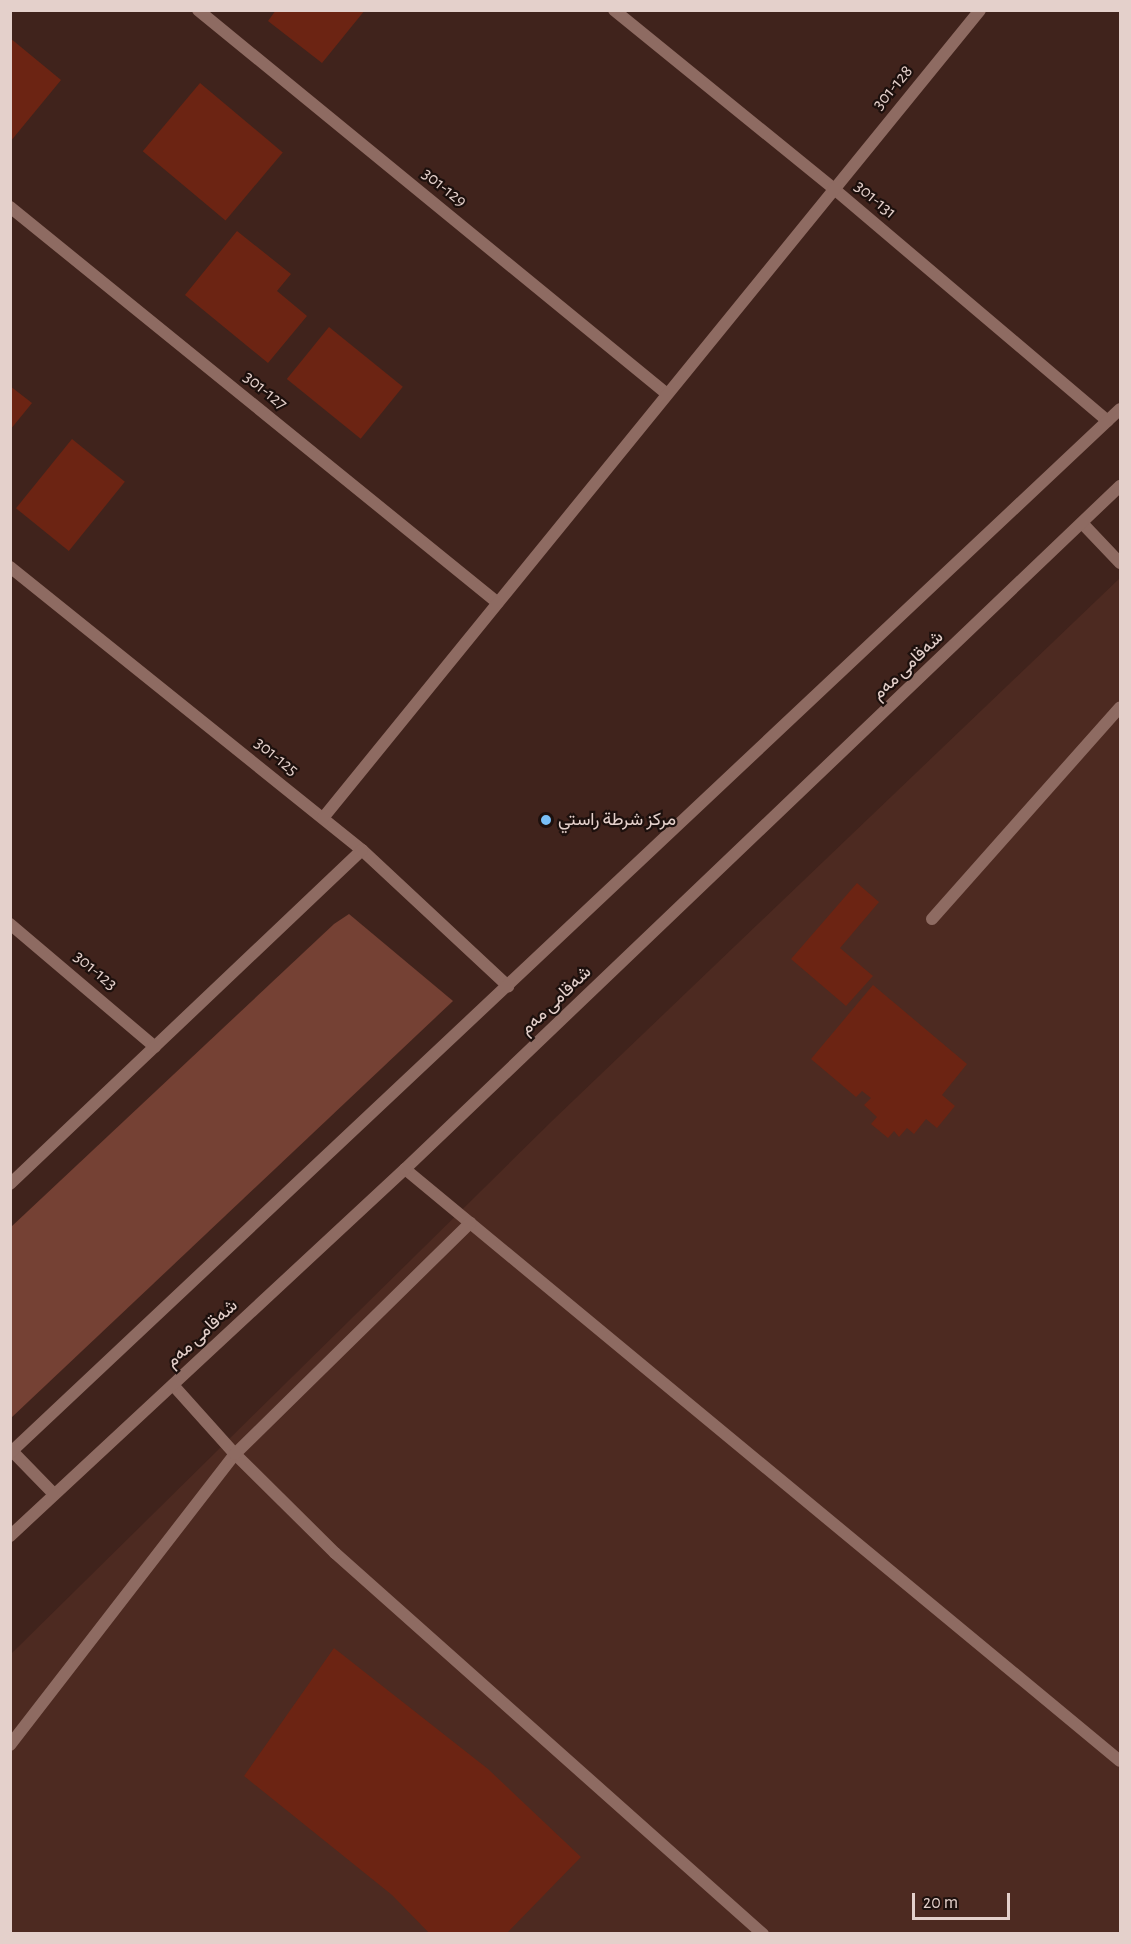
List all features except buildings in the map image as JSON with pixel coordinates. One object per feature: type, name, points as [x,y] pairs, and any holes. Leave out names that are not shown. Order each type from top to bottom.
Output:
[{"type":"street","name":"301-129","points":[[198,10],[667,394]]},
{"type":"street","name":"301-128","points":[[323,818],[980,10]]},
{"type":"street","name":"301-131","points":[[621,13],[833,188],[1108,421]]},
{"type":"street","name":"301-127","points":[[10,207],[498,603]]},
{"type":"street","points":[[54,1494],[11,1452],[1120,409]]},
{"type":"street","name":"شەقامی مەم","points":[[10,1536],[405,1169],[1083,524],[1120,486]]},
{"type":"street","points":[[1083,524],[1120,563]]},
{"type":"street","name":"301-125","points":[[10,567],[362,850],[508,986]]},
{"type":"street","points":[[932,919],[1120,707]]},
{"type":"street","points":[[12,1180],[362,850]]},
{"type":"street","name":"301-123","points":[[10,924],[155,1047]]},
{"type":"street","points":[[405,1169],[1120,1761]]},
{"type":"street","points":[[10,1745],[235,1454],[471,1223]]},
{"type":"street","points":[[173,1385],[235,1454],[335,1553],[763,1934]]},
{"type":"shaded area","points":[[1120,578],[1120,1933],[11,1934],[11,1654],[552,1121]]},
{"type":"shaded area","points":[[349,914],[453,1001],[11,1418],[11,1227],[334,924]]},
{"type":"place","name":"مركز شرطة راستي","points":[[546,820]]}]
